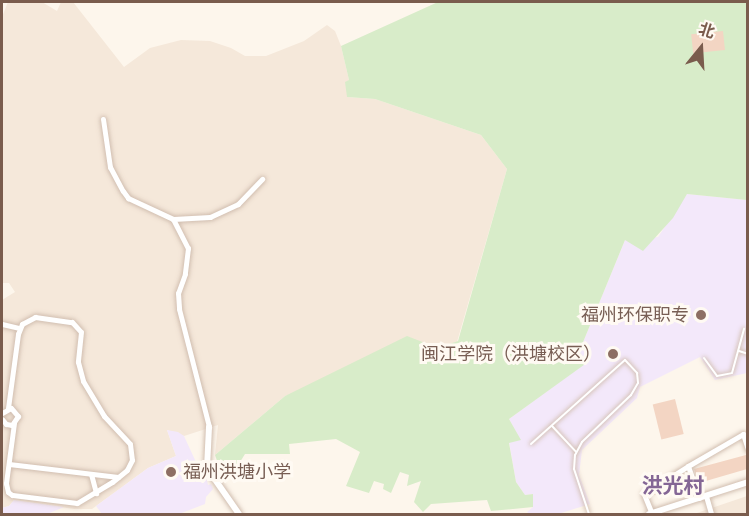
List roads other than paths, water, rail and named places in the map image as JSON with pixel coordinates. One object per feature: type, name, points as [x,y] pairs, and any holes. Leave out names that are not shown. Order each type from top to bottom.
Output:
[{"type":"street","points":[[103,119],[110,167],[123,191],[128,198],[173,219],[210,217],[238,204],[262,179]]},
{"type":"street","points":[[173,219],[188,248],[185,274],[178,293],[179,309],[209,427],[207,468],[239,514]]},
{"type":"street","points":[[2,413],[8,408],[19,328],[24,320],[35,317],[66,320],[80,327],[82,338],[79,368],[83,381],[104,416],[132,449],[131,465],[96,493],[74,504],[12,495],[6,488],[17,413],[8,408]]},
{"type":"street","points":[[2,324],[19,328]]},
{"type":"street","points":[[2,419],[6,424],[14,423]]},
{"type":"street","points":[[747,449],[743,434],[644,494],[650,514],[747,482]]},
{"type":"street","points":[[9,464],[118,477]]},
{"type":"street","points":[[688,466],[711,514]]},
{"type":"street","points":[[91,474],[96,493]]},
{"type":"lane","points":[[704,358],[717,376],[732,373],[744,329]]},
{"type":"lane","points":[[738,351],[747,354]]},
{"type":"lane","points":[[531,444],[625,360],[631,366],[639,379],[631,395],[582,441],[576,452],[574,469],[589,514]]},
{"type":"lane","points":[[552,426],[576,452]]},
{"type":"place","name":"福州环保职专","points":[[701,315]]},
{"type":"place","name":"闽江学院（洪塘校区）","points":[[613,354]]},
{"type":"place","name":"福州洪塘小学","points":[[171,472]]},
{"type":"district","name":"洪光村","points":[[673,486]]}]
